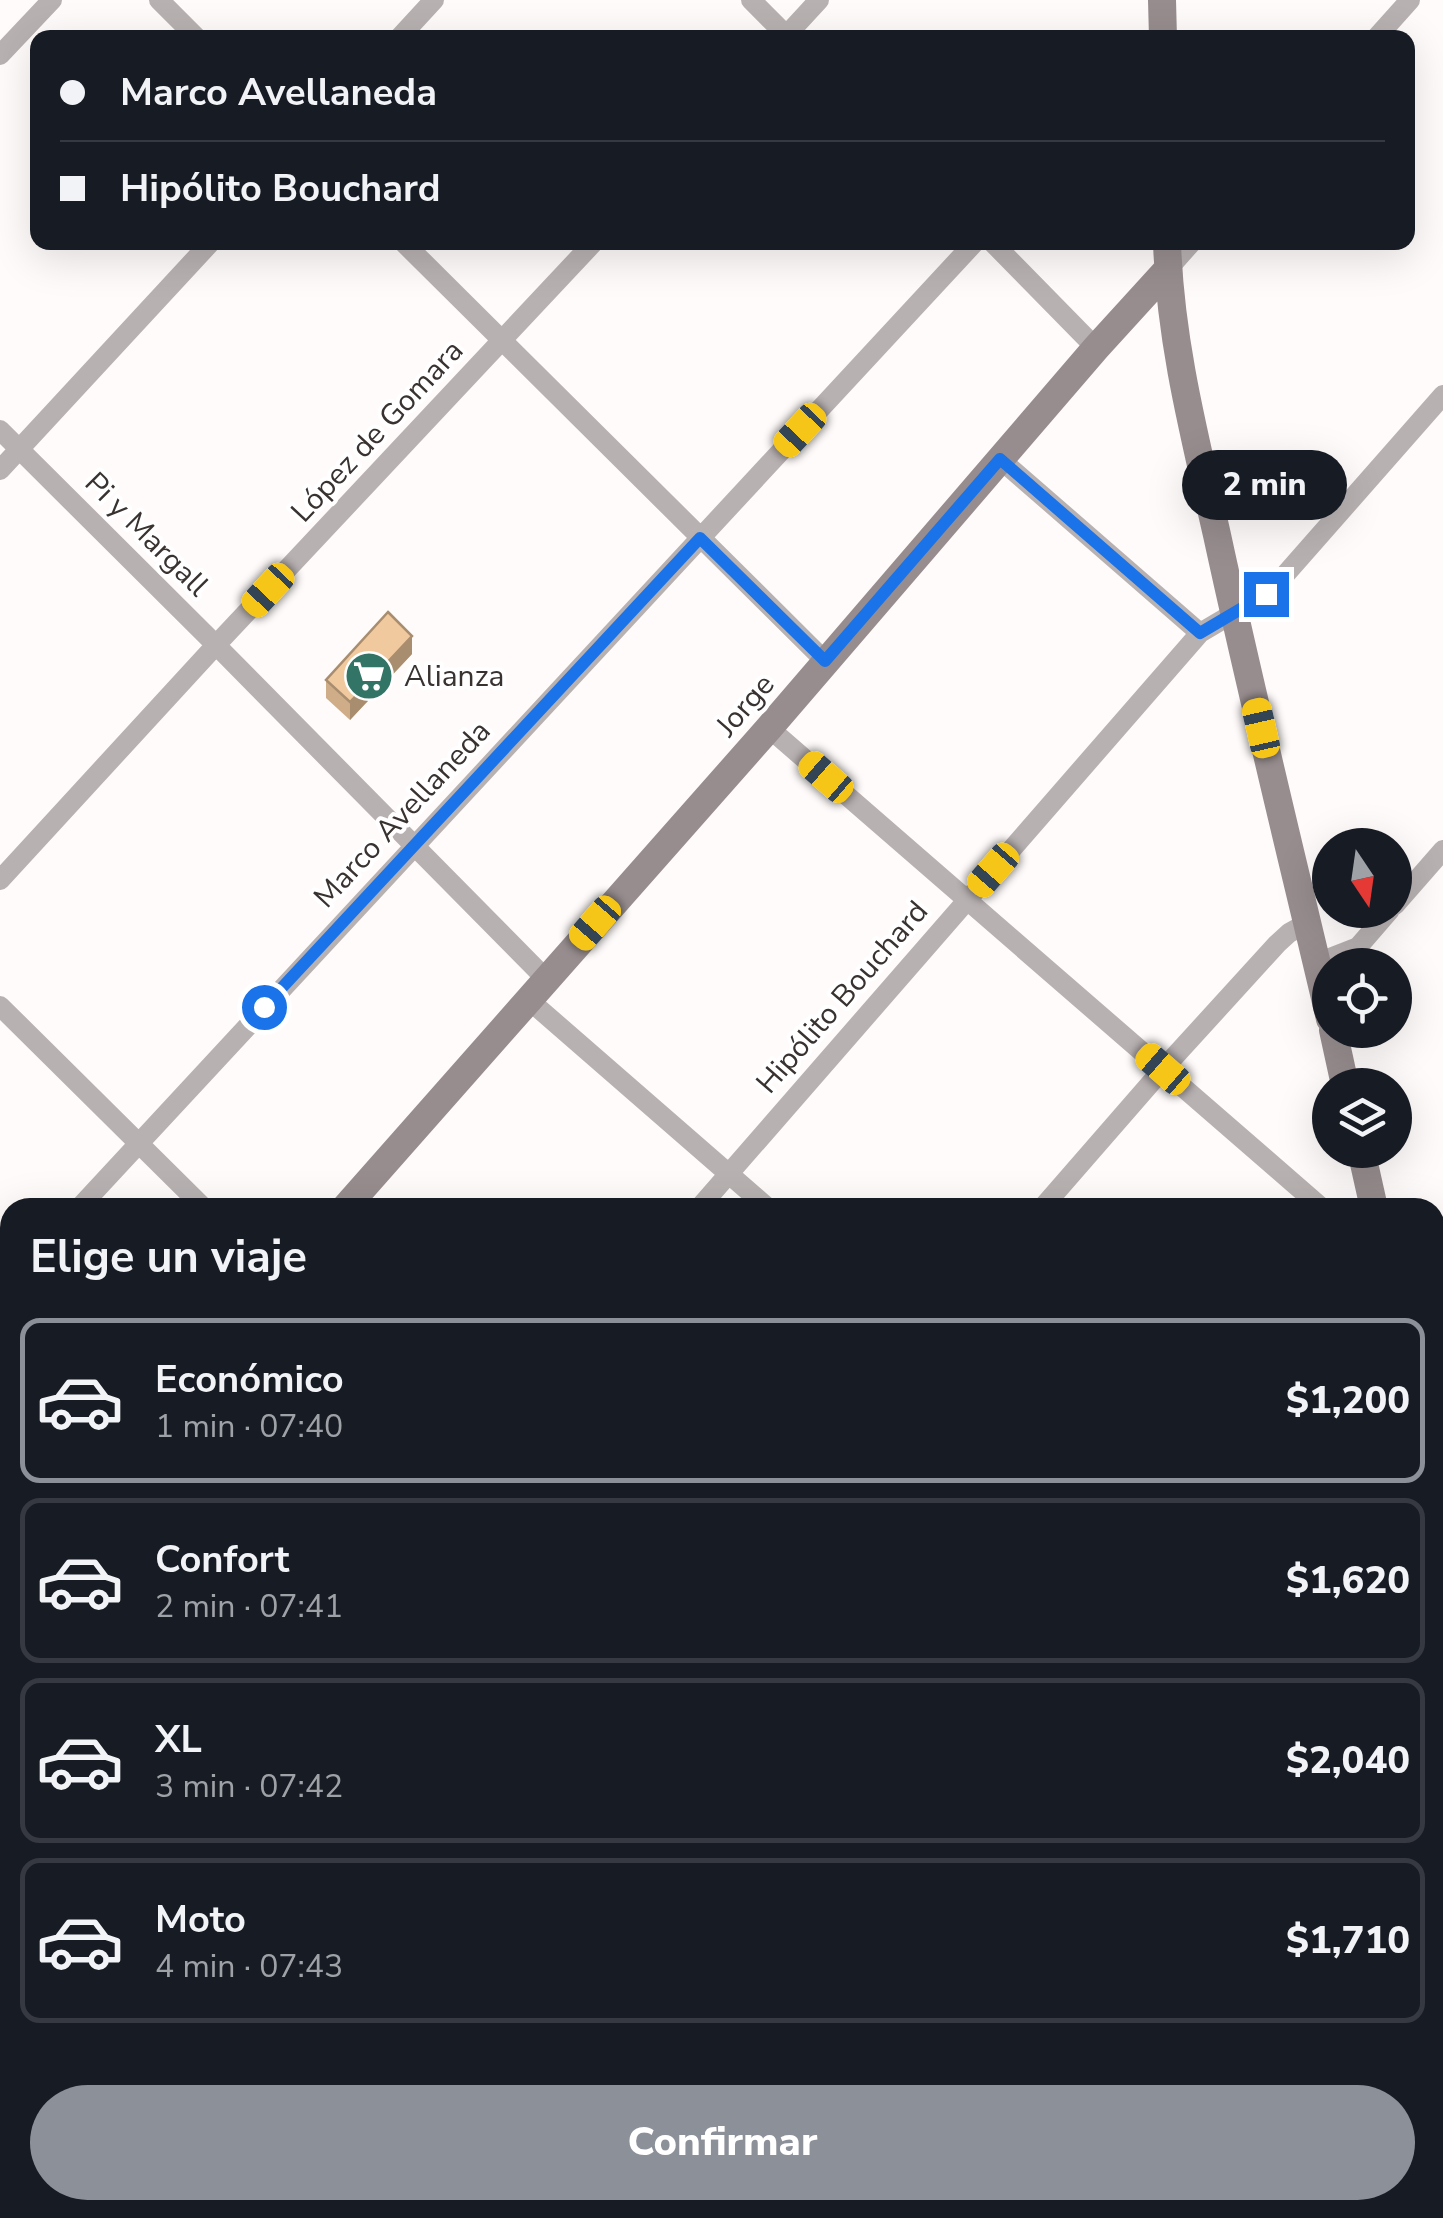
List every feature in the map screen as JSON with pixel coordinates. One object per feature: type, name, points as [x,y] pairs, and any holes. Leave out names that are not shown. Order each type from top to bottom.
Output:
[{"type":"street","points":[[0,55],[52,0]]},
{"type":"street","points":[[160,0],[189,30]]},
{"type":"street","points":[[407,30],[434,0]]},
{"type":"street","points":[[751,0],[779,30]]},
{"type":"street","points":[[792,30],[819,0]]},
{"type":"street","points":[[1162,0],[1162,30]]},
{"type":"street","points":[[1383,30],[1410,0]]},
{"type":"street","points":[[0,470],[204,250]]},
{"type":"street","points":[[411,250],[825,661]]},
{"type":"street","name":"López de Gomara","points":[[0,880],[587,250]]},
{"type":"street","name":"Marco Avellaneda","points":[[88,1198],[968,250]]},
{"type":"street","points":[[1000,250],[1096,348]]},
{"type":"street","points":[[1168,256],[1178,358],[1313,948]]},
{"type":"street","name":"Jorge","points":[[354,1198],[769,728],[1096,348],[1168,256]]},
{"type":"street","name":"Hipólito Bouchard","points":[[708,1198],[1200,633],[1277,584],[1443,396]]},
{"type":"street","name":"Pi y Margall","points":[[0,430],[414,844],[537,990],[757,1198]]},
{"type":"street","points":[[1000,459],[1200,633]]},
{"type":"street","points":[[769,728],[1311,1198]]},
{"type":"street","points":[[1412,885],[1443,850]]},
{"type":"street","points":[[1051,1198],[1277,944],[1307,923]]},
{"type":"street","points":[[1355,948],[1375,928]]},
{"type":"street","points":[[0,1006],[194,1198]]},
{"type":"street","points":[[1365,1168],[1372,1198]]},
{"type":"building","points":[[388,612],[412,636],[350,702],[326,680]]},
{"type":"place","name":"Alianza","points":[[369,676]]},
{"type":"route","points":[[264,1007],[700,538],[825,661],[1000,459],[1200,633],[1266,594]]}]
